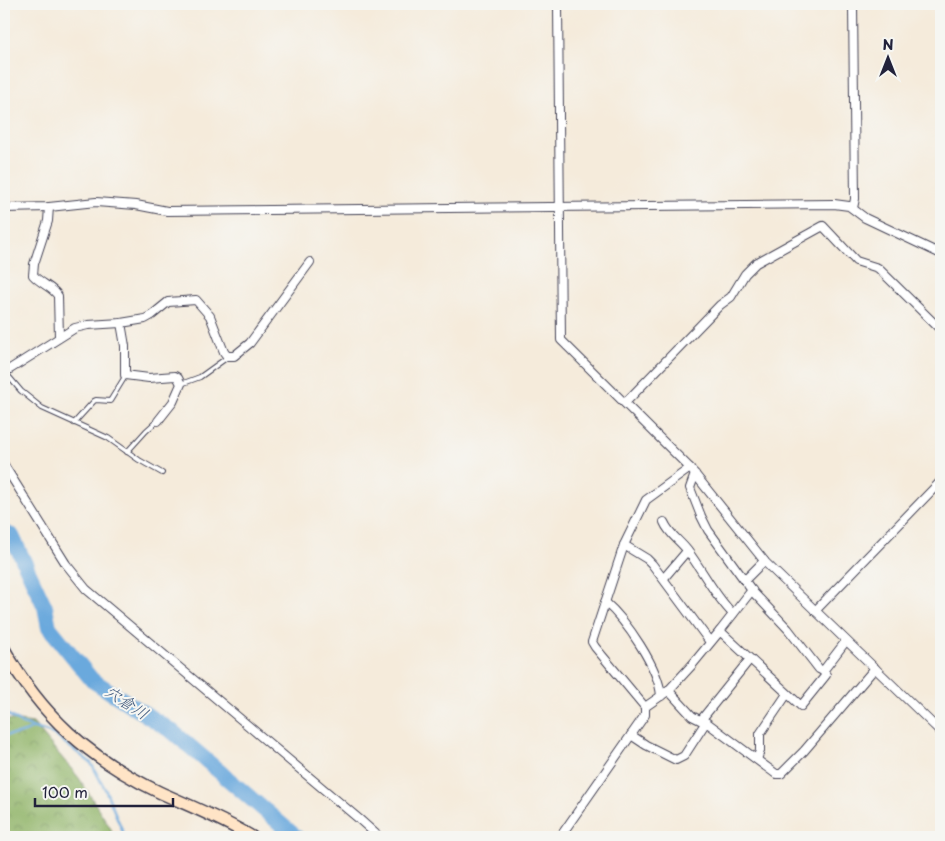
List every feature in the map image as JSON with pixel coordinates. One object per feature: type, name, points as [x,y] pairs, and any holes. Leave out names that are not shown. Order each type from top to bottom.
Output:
[{"type":"main road","points":[[4,650],[24,682],[42,705],[78,742],[119,771],[252,837]]},
{"type":"street","points":[[558,4],[561,340],[693,471],[764,561],[941,732]]},
{"type":"street","points":[[853,4],[855,199],[853,208]]},
{"type":"street","points":[[4,208],[50,207],[96,202],[136,205],[167,211],[834,204],[849,206],[865,218],[941,254]]},
{"type":"street","points":[[50,207],[48,221],[34,264],[33,275],[44,286],[56,292],[58,296],[59,337]]},
{"type":"street","points":[[625,403],[720,305],[731,297],[745,274],[756,263],[823,226],[856,261],[878,268],[941,330]]},
{"type":"street","points":[[4,371],[75,328],[145,319],[168,302],[196,300],[210,316],[224,352],[227,356],[234,356],[250,343],[310,262]]},
{"type":"street","points":[[121,322],[125,346],[126,375],[150,378],[175,376],[181,384],[173,402],[158,421]]},
{"type":"street","points":[[4,465],[62,558],[86,590],[337,800],[378,837]]},
{"type":"street","points":[[560,837],[645,715],[645,707],[592,642],[624,545],[646,500],[693,471]]},
{"type":"street","points":[[693,471],[690,488],[708,530],[752,590],[788,629],[819,669],[826,675],[801,706],[720,631]]},
{"type":"street","points":[[815,611],[941,481]]},
{"type":"street","points":[[664,522],[668,531],[687,550],[712,590],[733,614]]},
{"type":"street","points":[[624,545],[647,559],[664,578],[710,642]]},
{"type":"street","points":[[664,578],[687,550]]},
{"type":"street","points":[[745,580],[764,561]]},
{"type":"street","points":[[645,707],[668,690],[692,665],[752,590]]},
{"type":"street","points":[[605,602],[613,609],[649,660],[656,676],[661,696]]},
{"type":"street","points":[[822,671],[846,641]]},
{"type":"street","points":[[630,735],[646,745],[679,760],[684,756],[704,722],[750,659]]},
{"type":"street","points":[[668,690],[692,716],[704,722],[776,774],[781,774],[804,751],[876,668]]},
{"type":"street","points":[[757,759],[760,751],[760,734],[787,694]]},
{"type":"lane","points":[[181,384],[200,377],[227,356]]},
{"type":"lane","points":[[4,371],[16,386],[42,408],[108,438],[139,460],[162,473]]},
{"type":"lane","points":[[74,423],[94,401],[110,401],[126,375]]},
{"type":"lane","points":[[127,452],[158,421]]},
{"type":"green space","points":[[4,719],[33,723],[79,778],[111,829],[113,837],[4,837]]},
{"type":"waterway","name":"穴倉川","points":[[4,533],[12,536],[45,607],[49,627],[92,680],[173,732],[296,837]]},
{"type":"waterway","points":[[4,712],[22,724],[53,734],[91,763],[105,789],[125,837]]},
{"type":"waterway","points":[[4,735],[19,734],[33,728]]}]
